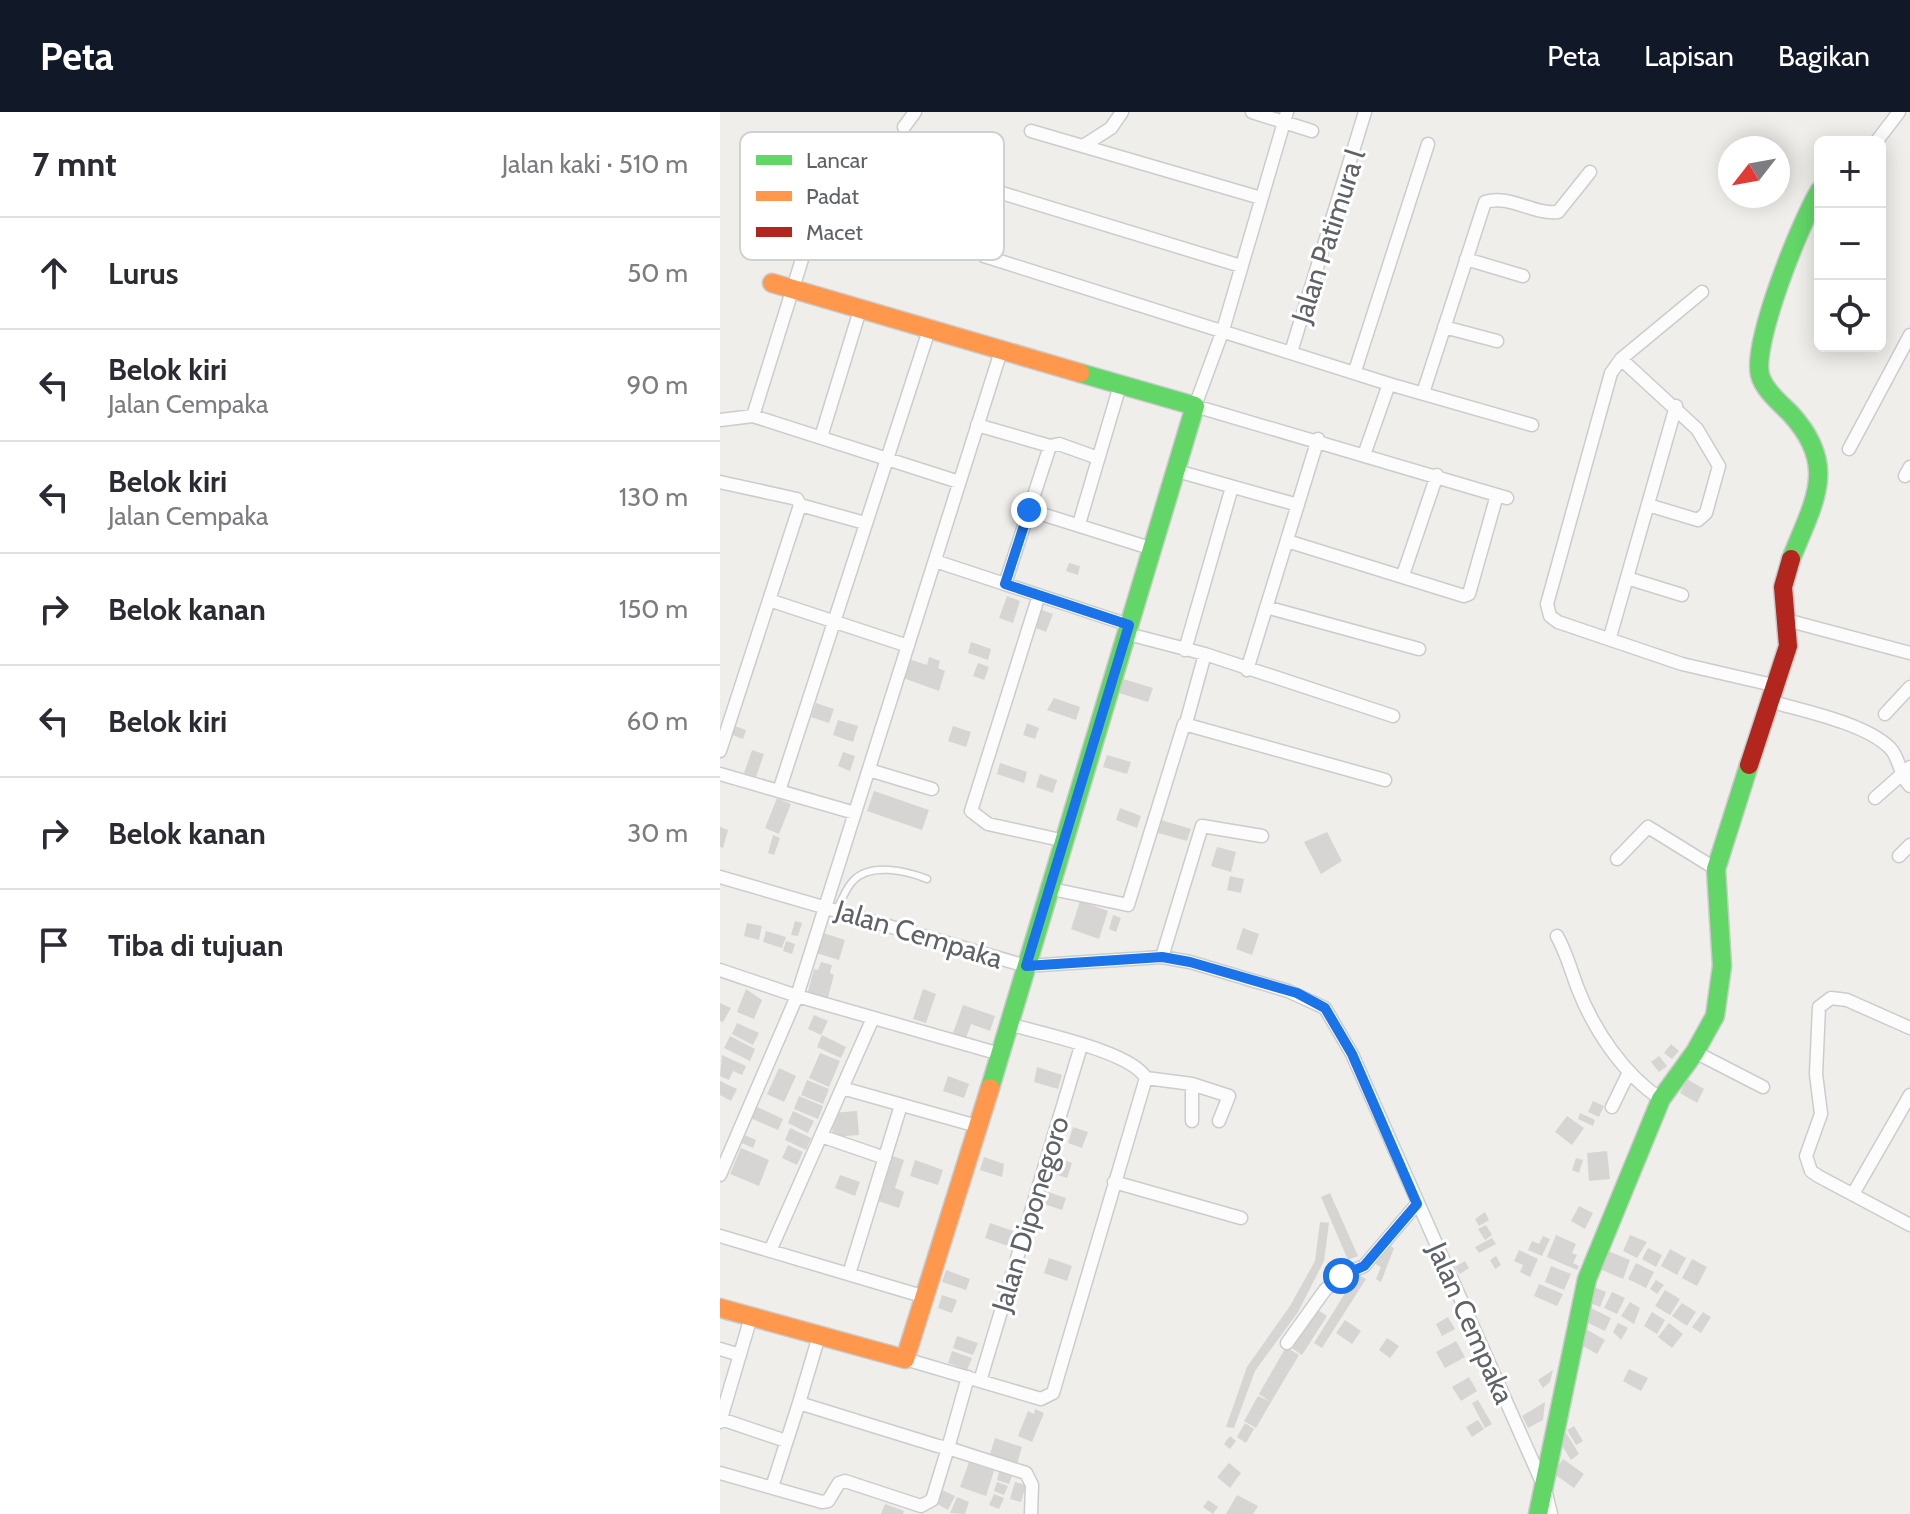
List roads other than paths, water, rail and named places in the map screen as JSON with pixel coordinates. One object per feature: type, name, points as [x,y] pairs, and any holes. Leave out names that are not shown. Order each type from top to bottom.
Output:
[{"type":"street","points":[[904,127],[915,112]]},
{"type":"street","points":[[1083,146],[1111,128],[1122,112]]},
{"type":"street","points":[[1252,112],[1285,117],[1312,131]]},
{"type":"street","points":[[1881,136],[1899,112]]},
{"type":"street","name":"Jalan Patimura l","points":[[1291,352],[1365,116]]},
{"type":"street","points":[[905,1359],[922,1296],[1052,889],[1195,406],[1223,330],[1285,117]]},
{"type":"street","points":[[1031,131],[1261,198]]},
{"type":"street","points":[[1355,371],[1428,144]]},
{"type":"street","points":[[1423,393],[1487,200],[1508,201],[1549,213],[1558,212],[1590,172]]},
{"type":"street","points":[[1005,194],[1241,266]]},
{"type":"street","points":[[1538,1514],[1587,1279],[1661,1099],[1695,1052],[1715,1016],[1722,966],[1716,869],[1788,646],[1790,621],[1783,583],[1816,490],[1819,457],[1809,439],[1761,380],[1756,364],[1761,336],[1814,200]]},
{"type":"street","points":[[1466,259],[1523,276]]},
{"type":"street","points":[[753,416],[803,260]]},
{"type":"street","points":[[997,260],[1389,384],[1532,425]]},
{"type":"street","points":[[772,283],[1318,439],[1502,496],[1469,594],[1464,596],[1287,541]]},
{"type":"street","points":[[1702,292],[1621,359],[1611,373],[1547,604],[1550,616],[1558,622],[1773,693],[1878,740],[1892,749],[1907,776],[1875,798]]},
{"type":"street","points":[[821,437],[861,307]]},
{"type":"street","points":[[779,791],[930,327]]},
{"type":"street","points":[[1444,327],[1497,341]]},
{"type":"street","points":[[1849,449],[1910,335]]},
{"type":"street","points":[[720,1175],[832,907],[855,813],[1002,348]]},
{"type":"street","points":[[1621,359],[1676,406],[1697,429],[1718,460],[1706,513],[1693,521],[1648,505]]},
{"type":"street","points":[[1079,524],[1121,382]]},
{"type":"street","points":[[1364,455],[1389,384]]},
{"type":"street","points":[[1610,637],[1676,406]]},
{"type":"street","points":[[720,420],[753,416],[959,482]]},
{"type":"street","points":[[977,425],[1050,446],[1059,444],[1098,458]]},
{"type":"street","points":[[1247,670],[1318,439]]},
{"type":"street","points":[[1005,584],[1050,446]]},
{"type":"street","points":[[1177,471],[1298,505]]},
{"type":"street","points":[[1403,575],[1437,475]]},
{"type":"street","points":[[720,482],[797,499],[800,505],[720,751]]},
{"type":"street","points":[[1185,650],[1232,487]]},
{"type":"street","points":[[800,505],[865,523]]},
{"type":"street","points":[[1029,510],[1153,549]]},
{"type":"street","points":[[935,561],[1039,595],[1185,650],[1393,716]]},
{"type":"street","points":[[1627,578],[1682,595]]},
{"type":"street","points":[[1039,595],[971,811],[988,824],[1065,841]]},
{"type":"street","points":[[769,600],[908,646]]},
{"type":"street","points":[[1266,607],[1419,649]]},
{"type":"street","points":[[1790,621],[1910,653]]},
{"type":"street","points":[[1052,889],[1128,905],[1205,654]]},
{"type":"street","points":[[1885,714],[1910,687]]},
{"type":"street","points":[[1186,723],[1385,780]]},
{"type":"street","points":[[869,770],[932,789]]},
{"type":"street","points":[[720,774],[855,813]]},
{"type":"street","points":[[1162,957],[1202,826],[1262,836]]},
{"type":"street","points":[[1617,859],[1648,827],[1716,869]]},
{"type":"street","points":[[1899,856],[1910,845]]},
{"type":"street","name":"Jalan Cempaka","points":[[720,877],[832,907],[1026,966],[1162,957],[1297,993],[1325,1008],[1352,1054],[1545,1489],[1551,1514]]},
{"type":"street","points":[[1557,936],[1570,959],[1579,992],[1629,1072],[1661,1099]]},
{"type":"street","points":[[722,975],[1000,1054]]},
{"type":"street","points":[[1910,1028],[1847,1000],[1831,998],[1819,1007],[1816,1074],[1822,1105],[1806,1156],[1808,1164],[1818,1176],[1910,1225]]},
{"type":"street","points":[[770,1251],[873,1018]]},
{"type":"street","points":[[1009,1024],[1129,1064],[1146,1078],[1192,1084],[1229,1096],[1219,1121]]},
{"type":"street","name":"Jalan Diponegoro","points":[[772,1487],[822,1502],[828,1501],[839,1483],[845,1481],[926,1505],[932,1500],[1081,1046]]},
{"type":"street","points":[[1695,1052],[1763,1087]]},
{"type":"street","points":[[1612,1107],[1629,1072]]},
{"type":"street","points":[[720,1308],[1041,1399],[1053,1393],[1146,1078]]},
{"type":"street","points":[[1192,1084],[1192,1121]]},
{"type":"street","points":[[842,1088],[977,1126]]},
{"type":"street","points":[[1853,1194],[1910,1095]]},
{"type":"street","points":[[849,1274],[901,1105]]},
{"type":"street","points":[[821,1136],[885,1158]]},
{"type":"street","points":[[1114,1182],[1241,1218]]},
{"type":"street","points":[[1287,1343],[1325,1290],[1341,1276],[1364,1266],[1417,1204]]},
{"type":"street","points":[[720,1236],[922,1296]]},
{"type":"street","points":[[751,1317],[720,1421],[786,1441]]},
{"type":"street","points":[[720,1473],[772,1487],[819,1336]]},
{"type":"street","points":[[720,1349],[740,1355]]},
{"type":"street","points":[[799,1403],[1026,1473],[1032,1485],[1031,1514]]},
{"type":"lane","points":[[832,907],[853,881],[873,871],[896,871],[927,879]]}]
